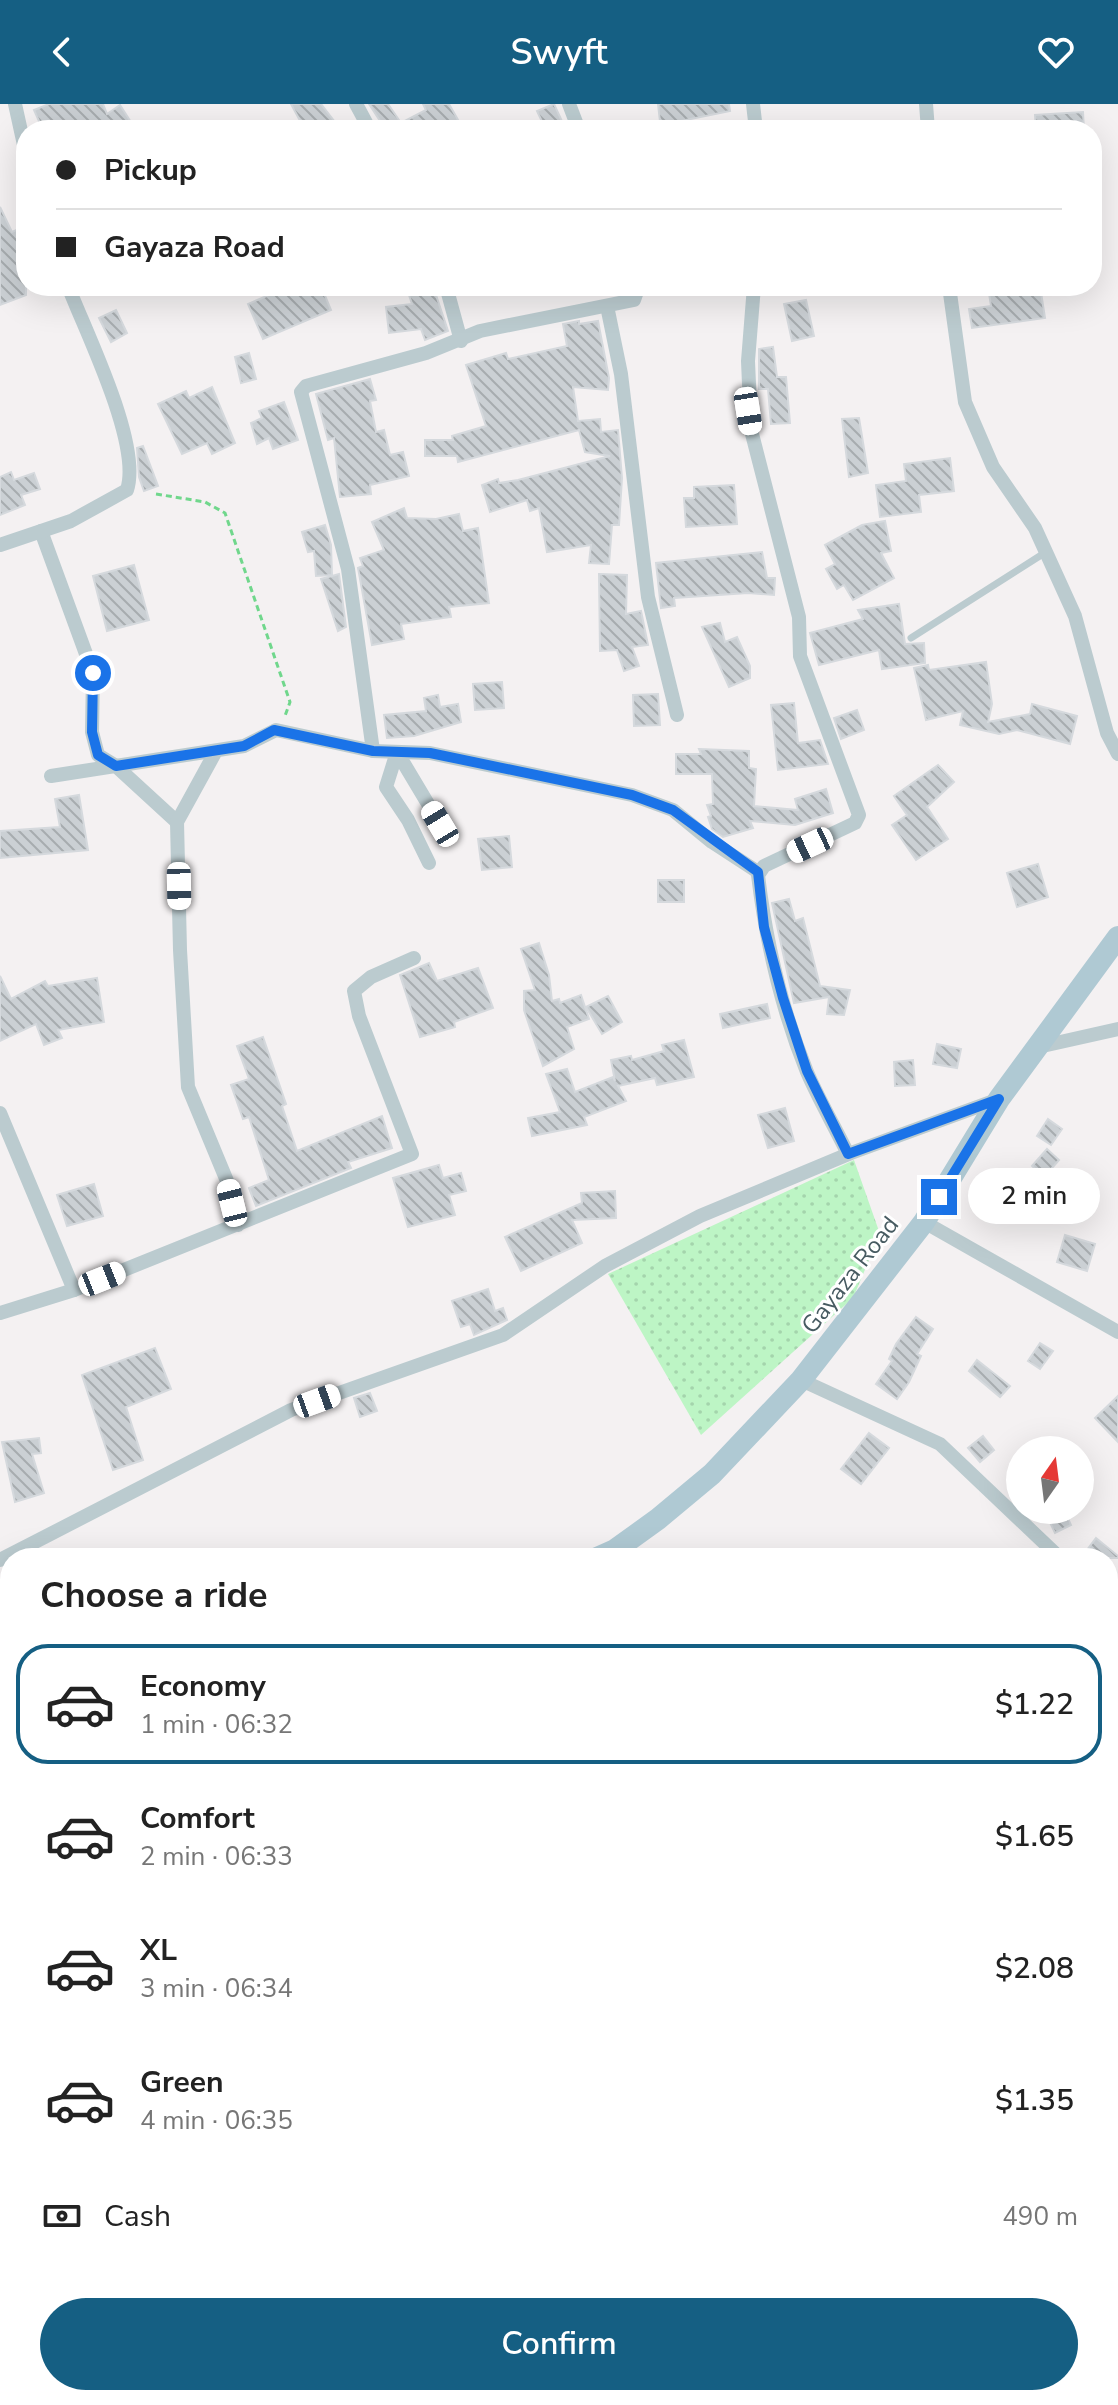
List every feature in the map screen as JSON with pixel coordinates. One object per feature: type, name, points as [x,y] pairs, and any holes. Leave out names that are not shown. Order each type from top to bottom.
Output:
[{"type":"main road","name":"Gayaza Road","points":[[617,1548],[712,1474],[801,1380],[924,1222],[999,1099],[1118,937]]},
{"type":"street","points":[[0,545],[71,521],[127,490],[132,474],[113,398],[72,296]]},
{"type":"street","points":[[449,296],[461,341]]},
{"type":"street","points":[[373,751],[348,569],[301,392],[306,386],[461,341],[503,325],[607,306],[634,300],[635,296]]},
{"type":"street","points":[[753,296],[748,361],[751,430],[799,617],[802,661],[859,815],[855,823],[758,872]]},
{"type":"street","points":[[950,296],[965,402],[993,467],[1035,528],[1075,616],[1107,733],[1118,754]]},
{"type":"street","points":[[607,306],[621,374],[648,597],[677,715]]},
{"type":"street","points":[[41,531],[93,673],[92,732],[98,755],[116,766],[177,822]]},
{"type":"street","points":[[51,776],[244,746],[274,730],[373,751],[430,753],[632,795],[673,810],[758,872],[764,927],[783,998],[807,1071],[848,1154]]},
{"type":"street","points":[[216,751],[177,822],[188,1087],[227,1181],[238,1225]]},
{"type":"street","points":[[397,752],[440,824]]},
{"type":"street","points":[[397,752],[386,787],[408,820],[429,863]]},
{"type":"street","points":[[0,1313],[74,1290],[412,1154],[359,1016],[354,991],[371,977],[414,958]]},
{"type":"street","points":[[1037,1047],[1118,1029]]},
{"type":"street","points":[[23,1548],[291,1410],[503,1335],[605,1266],[700,1216],[848,1154],[999,1099]]},
{"type":"street","points":[[0,1113],[74,1290]]},
{"type":"street","points":[[924,1222],[1118,1332]]},
{"type":"street","points":[[801,1380],[940,1444],[1049,1548]]},
{"type":"lane","points":[[911,638],[1046,552]]},
{"type":"path","points":[[156,494],[205,502],[225,513],[290,702],[280,731]]},
{"type":"green space","points":[[854,1160],[880,1234],[853,1298],[701,1435],[608,1274]]},
{"type":"building","points":[[49,104],[103,104],[107,114],[120,105],[130,120],[38,120],[34,110]]},
{"type":"building","points":[[291,104],[321,104],[333,120],[300,120]]},
{"type":"building","points":[[369,104],[388,104],[399,120],[379,120]]},
{"type":"building","points":[[423,104],[449,104],[458,120],[407,120],[426,110]]},
{"type":"building","points":[[554,104],[561,120],[541,120],[537,111]]},
{"type":"building","points":[[658,104],[729,104],[730,111],[686,120],[660,120]]},
{"type":"building","points":[[1083,112],[1083,120],[1035,120],[1035,115]]},
{"type":"building","points":[[0,207],[12,232],[16,230],[16,296],[23,296],[0,305]]},
{"type":"building","points":[[267,296],[325,296],[331,310],[263,339],[248,304]]},
{"type":"building","points":[[409,296],[436,296],[448,331],[425,340],[421,329],[389,333],[386,307],[412,304]]},
{"type":"building","points":[[989,296],[1042,296],[1045,318],[972,328],[969,309],[991,306]]},
{"type":"building","points":[[806,300],[814,336],[792,341],[784,304]]},
{"type":"building","points":[[116,310],[127,333],[111,342],[99,318]]},
{"type":"building","points":[[579,321],[579,324],[598,321],[609,378],[608,390],[573,387],[578,421],[600,419],[601,432],[618,430],[622,478],[619,525],[612,525],[609,564],[589,563],[591,545],[547,552],[539,508],[530,511],[527,500],[490,512],[482,485],[498,479],[499,483],[518,480],[610,456],[585,452],[579,430],[458,462],[457,456],[425,456],[425,440],[453,440],[452,436],[486,426],[466,365],[506,353],[508,359],[567,346],[563,324]]},
{"type":"building","points":[[773,347],[777,377],[786,377],[790,423],[771,424],[768,389],[759,389],[759,349]]},
{"type":"building","points":[[249,353],[256,379],[241,383],[235,357]]},
{"type":"building","points":[[370,379],[376,400],[370,401],[376,432],[384,430],[390,455],[403,452],[409,476],[370,485],[371,494],[340,497],[334,438],[328,440],[316,394]]},
{"type":"building","points":[[212,387],[235,443],[212,454],[207,443],[182,454],[158,404],[186,391],[189,398]]},
{"type":"building","points":[[284,402],[298,440],[273,449],[269,438],[257,444],[251,423],[262,418],[259,411]]},
{"type":"building","points":[[859,418],[868,473],[849,477],[842,419]]},
{"type":"building","points":[[143,446],[158,486],[144,491],[139,477],[137,448]]},
{"type":"building","points":[[950,458],[954,491],[919,495],[921,512],[880,517],[876,485],[906,481],[904,464]]},
{"type":"building","points":[[11,472],[14,480],[34,473],[40,489],[21,495],[25,505],[0,515],[0,477]]},
{"type":"building","points":[[734,485],[737,524],[686,527],[684,498],[694,498],[694,487]]},
{"type":"building","points":[[404,508],[407,518],[436,519],[459,514],[463,531],[478,528],[489,603],[449,607],[451,617],[401,624],[404,639],[372,645],[358,568],[363,566],[360,558],[384,550],[372,522]]},
{"type":"building","points":[[885,521],[891,551],[881,553],[894,578],[853,600],[844,585],[837,589],[826,569],[835,564],[825,545],[862,525]]},
{"type":"building","points":[[325,525],[331,545],[332,575],[316,576],[314,551],[308,552],[302,532]]},
{"type":"building","points":[[762,552],[767,578],[775,578],[774,595],[748,593],[674,598],[675,606],[661,608],[656,563]]},
{"type":"building","points":[[134,565],[149,620],[107,631],[93,576]]},
{"type":"building","points":[[339,574],[346,627],[338,631],[321,579]]},
{"type":"building","points":[[599,574],[627,575],[626,614],[641,611],[648,645],[632,647],[639,666],[624,671],[617,650],[600,651]]},
{"type":"building","points":[[899,604],[905,644],[924,643],[925,663],[882,669],[879,650],[819,665],[810,633],[863,619],[858,610]]},
{"type":"building","points":[[720,623],[725,642],[737,637],[750,666],[750,678],[729,687],[702,627]]},
{"type":"building","points":[[986,662],[992,704],[988,722],[1030,714],[1032,704],[1077,716],[1070,744],[1017,730],[999,734],[960,725],[963,711],[926,720],[914,668],[928,665],[929,670]]},
{"type":"building","points":[[502,682],[504,708],[475,710],[473,684]]},
{"type":"building","points":[[658,694],[660,725],[634,726],[633,695]]},
{"type":"building","points":[[438,695],[440,707],[458,704],[461,722],[414,736],[387,738],[384,715],[426,711],[424,698]]},
{"type":"building","points":[[794,703],[798,743],[820,740],[828,764],[778,770],[771,705]]},
{"type":"building","points":[[857,710],[864,730],[841,739],[834,718]]},
{"type":"building","points":[[699,749],[749,751],[749,768],[756,769],[754,806],[798,810],[795,799],[826,789],[833,813],[795,825],[750,821],[753,828],[723,837],[712,829],[708,817],[711,816],[707,805],[713,804],[712,774],[676,774],[676,754],[701,754]]},
{"type":"building","points":[[938,765],[954,782],[927,807],[948,839],[916,860],[892,825],[907,815],[894,796]]},
{"type":"building","points":[[79,795],[88,850],[0,858],[0,831],[60,827],[55,799]]},
{"type":"building","points":[[509,836],[512,867],[482,870],[478,839]]},
{"type":"building","points":[[1038,864],[1048,897],[1017,907],[1007,873]]},
{"type":"building","points":[[658,880],[684,880],[684,902],[658,902]]},
{"type":"building","points":[[789,899],[795,921],[803,918],[820,986],[850,990],[844,1015],[827,1014],[829,997],[794,1003],[772,903]]},
{"type":"building","points":[[539,943],[549,975],[552,1001],[559,999],[560,1003],[581,995],[589,1019],[567,1027],[574,1049],[543,1066],[524,1010],[524,991],[535,990],[521,949]]},
{"type":"building","points":[[429,963],[437,981],[478,968],[493,1008],[454,1022],[455,1027],[420,1037],[400,975]]},
{"type":"building","points":[[0,976],[11,999],[45,981],[48,986],[97,978],[104,1022],[58,1030],[62,1038],[44,1045],[36,1024],[0,1041]]},
{"type":"building","points":[[608,996],[622,1022],[602,1034],[586,1007]]},
{"type":"building","points":[[767,1004],[770,1018],[723,1028],[720,1014]]},
{"type":"building","points":[[263,1037],[286,1104],[282,1106],[297,1151],[382,1116],[392,1148],[348,1162],[351,1168],[256,1206],[249,1188],[269,1180],[249,1117],[243,1119],[231,1085],[249,1079],[237,1046]]},
{"type":"building","points":[[684,1040],[694,1077],[657,1085],[655,1078],[618,1086],[626,1101],[584,1117],[587,1125],[532,1136],[528,1118],[560,1112],[546,1074],[567,1069],[575,1092],[613,1077],[615,1081],[611,1060],[631,1056],[632,1060],[664,1051],[662,1045]]},
{"type":"building","points":[[937,1044],[961,1049],[957,1068],[933,1064]]},
{"type":"building","points":[[913,1060],[915,1085],[895,1086],[894,1062]]},
{"type":"building","points":[[785,1108],[794,1141],[768,1148],[758,1115]]},
{"type":"building","points":[[1048,1119],[1062,1129],[1051,1145],[1037,1136]]},
{"type":"building","points":[[1047,1149],[1059,1160],[1044,1177],[1032,1166]]},
{"type":"building","points":[[439,1165],[443,1178],[461,1173],[466,1191],[449,1195],[455,1215],[408,1227],[393,1178]]},
{"type":"building","points":[[94,1184],[103,1216],[67,1226],[57,1195]]},
{"type":"building","points":[[615,1191],[616,1218],[572,1220],[582,1243],[521,1271],[505,1237],[582,1203],[581,1193]]},
{"type":"building","points":[[1065,1235],[1095,1244],[1087,1271],[1057,1262]]},
{"type":"building","points":[[488,1289],[495,1311],[503,1308],[507,1320],[474,1335],[470,1324],[461,1327],[452,1301]]},
{"type":"building","points":[[916,1317],[933,1329],[917,1354],[921,1356],[909,1382],[897,1399],[876,1384],[892,1361],[889,1359],[896,1344]]},
{"type":"building","points":[[1040,1343],[1053,1351],[1040,1369],[1028,1361]]},
{"type":"building","points":[[155,1348],[171,1389],[126,1407],[143,1460],[113,1470],[82,1375]]},
{"type":"building","points":[[977,1360],[1010,1386],[1000,1397],[969,1371]]},
{"type":"building","points":[[370,1393],[377,1411],[360,1417],[354,1398]]},
{"type":"building","points":[[1118,1396],[1118,1442],[1095,1418]]},
{"type":"building","points":[[869,1433],[889,1448],[861,1484],[841,1469]]},
{"type":"building","points":[[983,1436],[994,1450],[980,1462],[968,1448]]},
{"type":"building","points":[[39,1438],[41,1453],[32,1454],[44,1493],[15,1502],[2,1442]]},
{"type":"building","points":[[1051,1524],[1071,1524],[1071,1525],[1055,1533]]},
{"type":"building","points":[[1096,1538],[1108,1548],[1088,1548]]},
{"type":"route","points":[[93,673],[92,732],[98,755],[116,766],[244,746],[276,730],[373,751],[430,753],[632,795],[673,810],[712,842],[758,872],[764,927],[783,998],[807,1071],[848,1154],[999,1099],[939,1197]]}]
